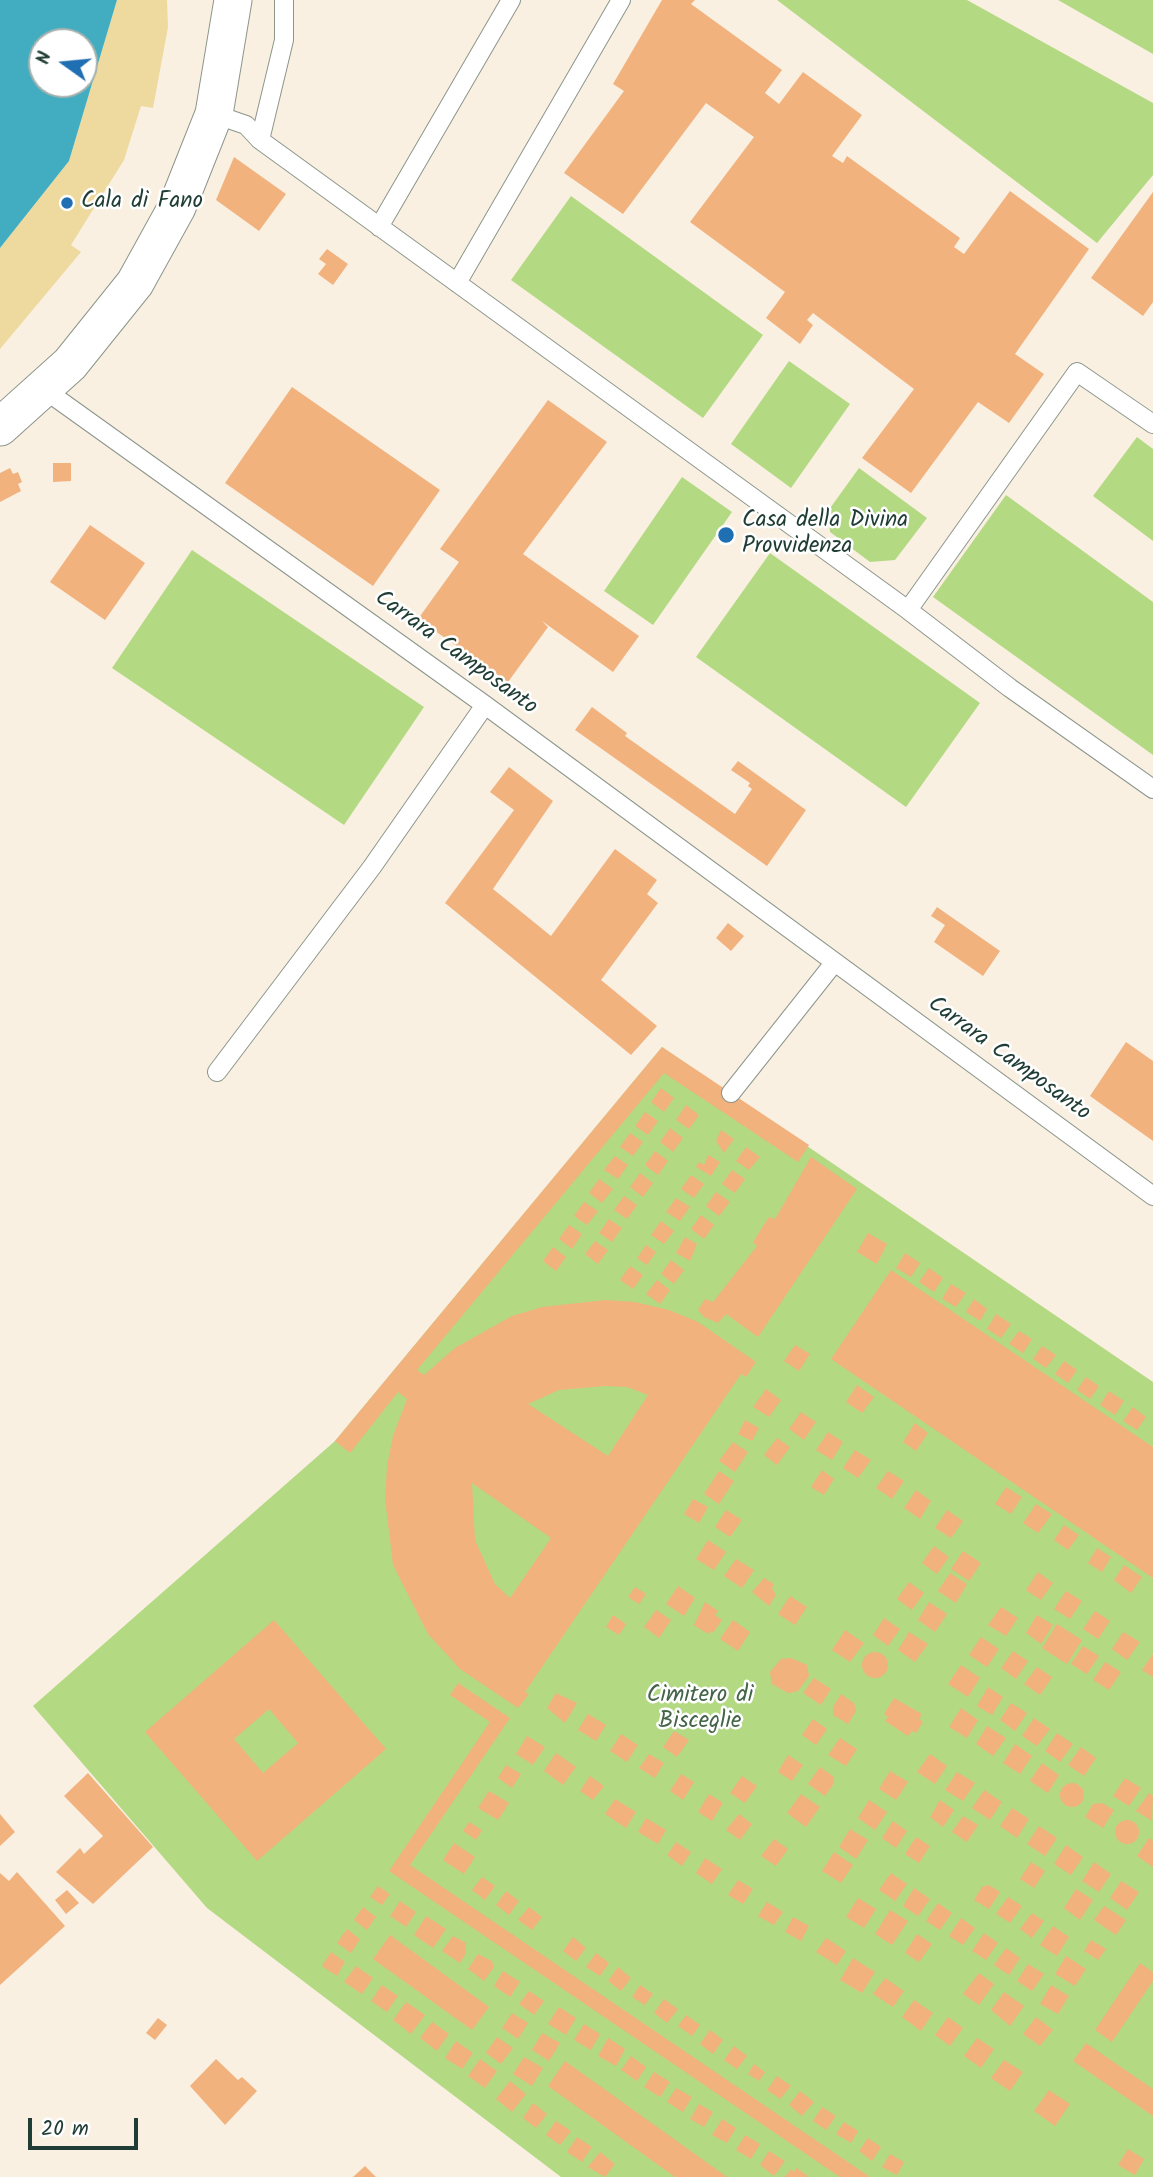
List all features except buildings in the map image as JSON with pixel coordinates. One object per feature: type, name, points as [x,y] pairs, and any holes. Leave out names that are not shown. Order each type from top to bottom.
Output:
[{"type":"street","points":[[0,428],[45,390],[70,364],[135,283],[177,207],[214,114],[233,0]]},
{"type":"lane","points":[[260,141],[284,40],[284,0]]},
{"type":"lane","points":[[379,227],[511,0]]},
{"type":"lane","points":[[457,284],[621,0]]},
{"type":"lane","points":[[214,114],[246,125],[260,141],[908,610],[1010,688],[1153,789]]},
{"type":"lane","points":[[908,610],[1077,372],[1153,424]]},
{"type":"lane","name":"Carrara Camposanto","points":[[45,390],[485,705],[1153,1196]]},
{"type":"lane","points":[[217,1072],[372,867],[485,705]]},
{"type":"lane","points":[[731,1093],[834,963]]},
{"type":"green space","points":[[777,0],[967,0],[1153,103],[1153,175],[1097,243]]},
{"type":"green space","points":[[1058,0],[1153,0],[1153,54]]},
{"type":"green space","points":[[571,196],[763,335],[703,418],[511,280]]},
{"type":"green space","points":[[789,361],[850,404],[791,488],[731,444]]},
{"type":"green space","points":[[1137,437],[1153,449],[1153,541],[1093,496]]},
{"type":"green space","points":[[859,468],[927,518],[895,560],[870,562],[830,532],[828,511]]},
{"type":"green space","points":[[682,477],[732,512],[653,625],[604,591]]},
{"type":"green space","points":[[1006,495],[1153,602],[1153,755],[933,597]]},
{"type":"green space","points":[[192,550],[424,707],[344,825],[112,668]]},
{"type":"green space","points":[[770,553],[980,703],[906,807],[696,657]]},
{"type":"green space","name":"Cimitero di Bisceglie","points":[[662,1047],[1153,1382],[1153,2177],[561,2177],[207,1908],[33,1706],[335,1441]]},
{"type":"sand","name":"Cala di Fano","points":[[117,0],[167,0],[168,27],[153,108],[141,106],[124,160],[71,245],[81,252],[0,349],[0,248],[69,161],[88,98],[98,98],[98,64]]},
{"type":"water","points":[[0,0],[117,0],[98,64],[98,28],[28,28],[28,98],[88,98],[69,161],[0,248]]},
{"type":"place","name":"Cala di Fano","points":[[67,203]]},
{"type":"place","name":"Casa della Divina Provvidenza","points":[[726,535]]}]
